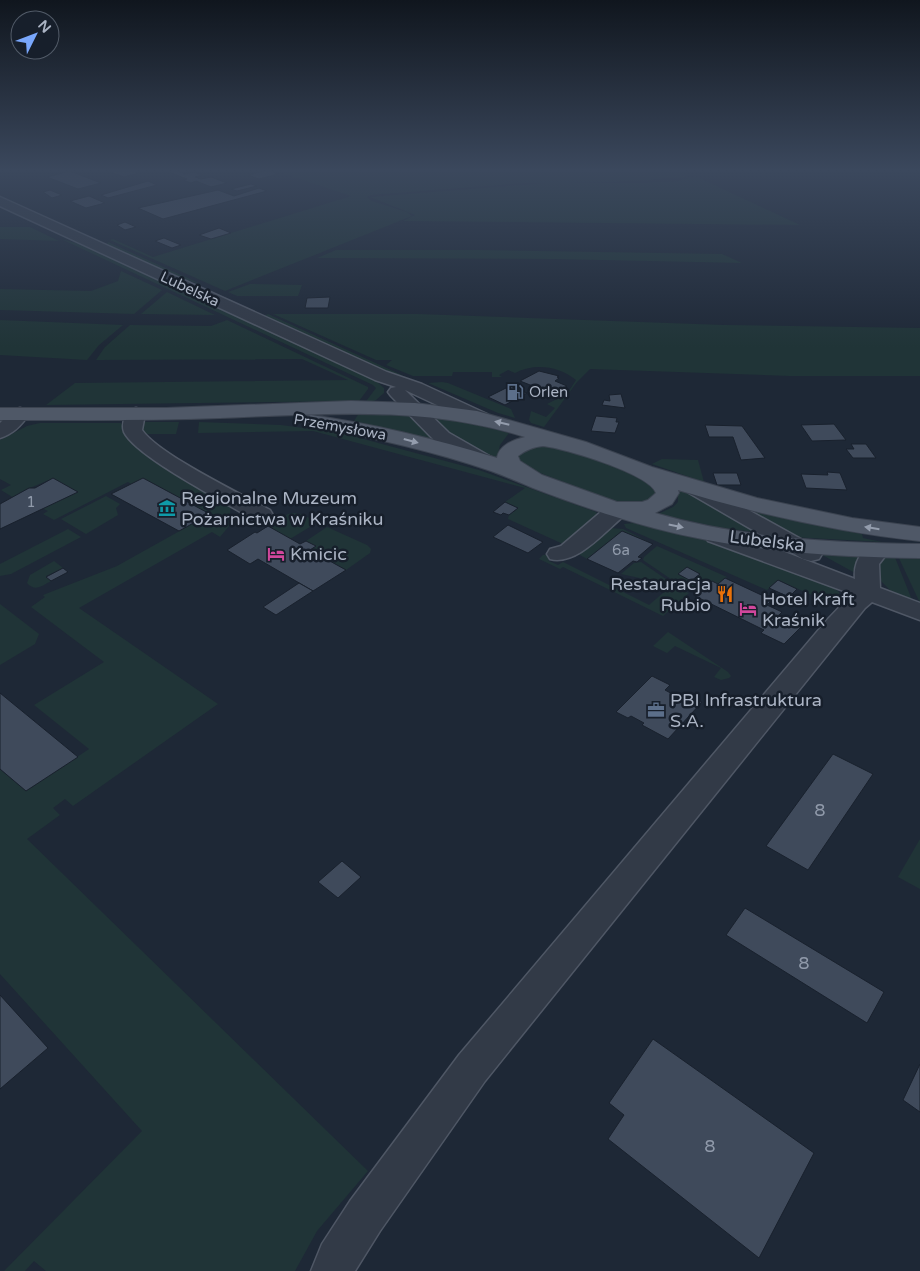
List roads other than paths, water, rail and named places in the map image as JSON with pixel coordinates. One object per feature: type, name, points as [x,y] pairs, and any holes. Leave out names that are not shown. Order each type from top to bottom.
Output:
[{"type":"main road","name":"Przemysłowa","points":[[10,414],[190,413],[368,407],[414,410],[480,418]]},
{"type":"main road","name":"Przemysłowa","points":[[190,413],[290,418],[340,425],[392,436],[487,462]]},
{"type":"main road","name":"Lubelska","points":[[480,418],[525,428],[696,489],[822,519],[920,534]]},
{"type":"main road","points":[[522,474],[507,459],[507,456],[513,449],[523,443],[537,440],[564,442]]},
{"type":"main road","name":"Lubelska","points":[[487,462],[617,510],[664,524],[701,532],[797,546],[878,551],[920,550]]},
{"type":"main road","points":[[617,510],[644,508],[658,504],[666,499],[668,490],[666,485],[652,474]]},
{"type":"street","name":"Lubelska","points":[[56,228],[386,382],[416,388],[480,418]]},
{"type":"street","name":"Lubelska","points":[[386,382],[442,437],[487,462]]},
{"type":"street","points":[[368,407],[390,396],[386,382]]},
{"type":"street","points":[[0,432],[14,422],[10,414]]},
{"type":"street","points":[[136,414],[133,430],[140,441],[167,460],[262,515]]},
{"type":"street","points":[[696,489],[837,569],[869,592]]},
{"type":"street","points":[[558,554],[569,551],[617,510]]},
{"type":"street","points":[[701,532],[774,556],[920,612]]},
{"type":"street","points":[[869,592],[866,574],[867,563],[872,554],[878,551]]},
{"type":"street","points":[[332,1271],[337,1259],[365,1216],[472,1068],[856,602],[869,592]]},
{"type":"place","name":"Orlen","points":[[515,392]]},
{"type":"place","name":"Regionalne Muzeum Pożarnictwa w Kraśniku","points":[[167,508]]},
{"type":"place","name":"Kmicic","points":[[276,554]]},
{"type":"place","name":"Restauracja Rubio","points":[[725,594]]},
{"type":"place","name":"Hotel Kraft Kraśnik","points":[[748,609]]},
{"type":"place","name":"PBI Infrastruktura S.A.","points":[[656,710]]}]
